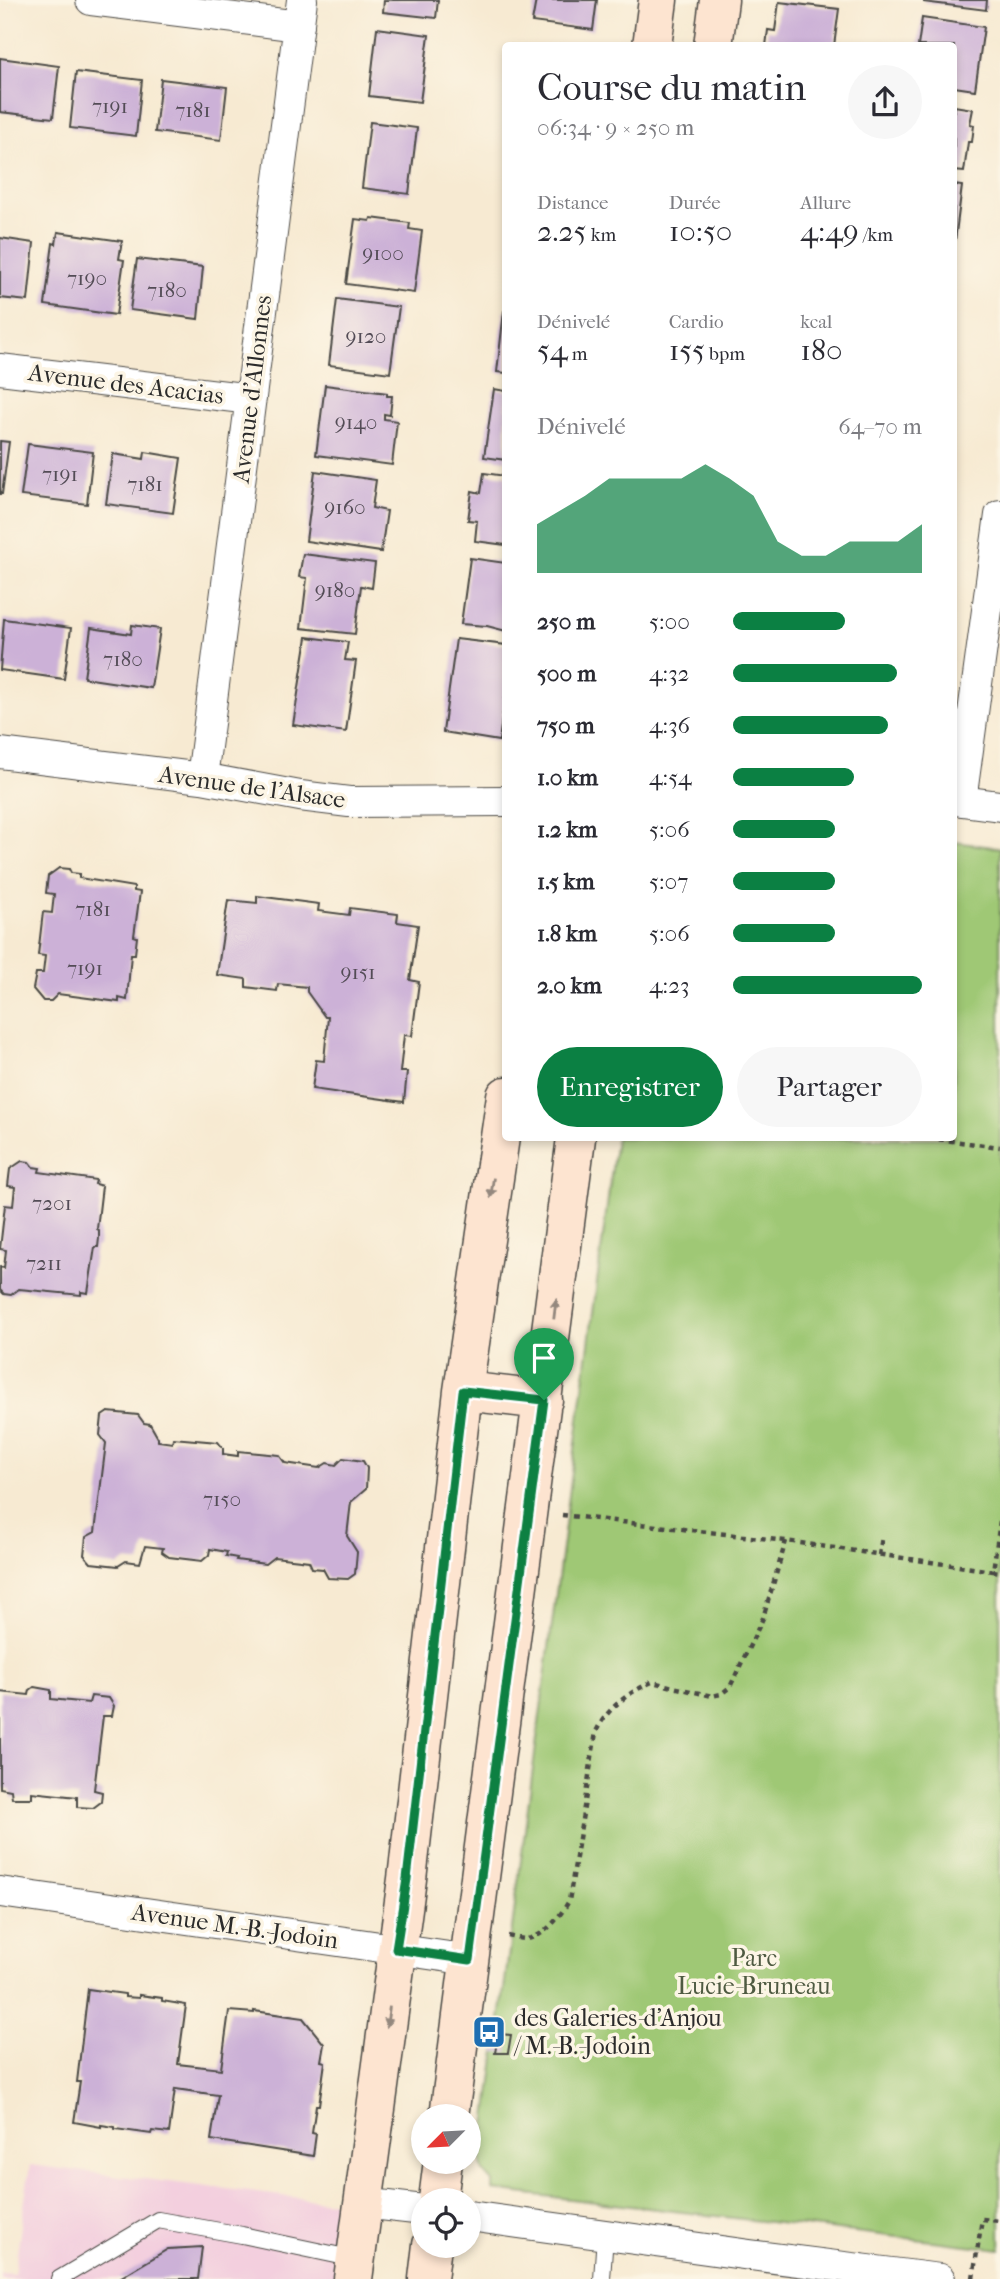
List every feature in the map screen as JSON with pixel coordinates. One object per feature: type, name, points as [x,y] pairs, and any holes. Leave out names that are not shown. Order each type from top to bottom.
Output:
[{"type":"street","points":[[91,0],[300,13]]},
{"type":"street","points":[[653,42],[658,0]]},
{"type":"street","points":[[714,42],[719,0]]},
{"type":"street","name":"Avenue d'Allonnes","points":[[202,778],[300,13]]},
{"type":"street","name":"Avenue des Acacias","points":[[0,369],[251,400]]},
{"type":"street","points":[[1000,515],[958,801],[1000,806]]},
{"type":"street","name":"Avenue de l'Alsace","points":[[0,753],[202,778],[349,802],[502,801]]},
{"type":"street","points":[[354,2269],[407,1879],[463,1391],[502,1123]]},
{"type":"street","points":[[451,2104],[576,1141]]},
{"type":"street","points":[[463,1391],[544,1400]]},
{"type":"street","name":"Avenue M.-B.-Jodoin","points":[[0,1892],[470,1960]]},
{"type":"street","points":[[362,2203],[411,2209]]},
{"type":"street","points":[[481,2218],[851,2273],[940,2279]]},
{"type":"street","points":[[428,2279],[430,2258]]},
{"type":"lane","points":[[59,2279],[158,2220],[242,2235],[354,2269]]},
{"type":"lane","points":[[602,2279],[606,2235]]},
{"type":"path","points":[[953,1141],[1000,1147]]},
{"type":"path","points":[[561,1515],[786,1541],[997,1571],[1000,1521]]},
{"type":"path","points":[[879,1555],[882,1537]]},
{"type":"path","points":[[504,1935],[527,1939],[541,1932],[561,1914],[569,1901],[596,1732],[601,1719],[614,1706],[652,1682],[712,1696],[721,1694],[730,1687],[763,1618],[786,1541]]},
{"type":"path","points":[[973,2279],[982,2219],[1000,2221]]},
{"type":"shaded area","points":[[30,2165],[323,2201],[362,2203],[353,2279],[0,2279],[0,2273],[14,2274]]},
{"type":"green space","name":"Parc Lucie-Bruneau","points":[[957,842],[1000,848],[1000,2249],[493,2190],[493,2182],[483,2171],[481,2164],[616,1141],[957,1141]]},
{"type":"building","points":[[384,0],[438,0],[436,18],[383,12]]},
{"type":"building","points":[[536,0],[597,0],[593,30],[532,22]]},
{"type":"building","points":[[924,0],[987,0],[986,10]]},
{"type":"building","points":[[779,2],[839,9],[835,42],[766,42],[768,30],[775,31]]},
{"type":"building","points":[[922,18],[984,27],[975,90],[957,87],[957,42],[919,42]]},
{"type":"building","points":[[377,28],[429,35],[420,102],[369,96]]},
{"type":"building","points":[[0,58],[59,66],[53,118],[0,112]]},
{"type":"building","points":[[76,72],[142,80],[136,136],[70,128]]},
{"type":"building","points":[[161,79],[227,87],[221,140],[155,132]]},
{"type":"building","points":[[957,106],[973,109],[970,124],[974,125],[972,142],[968,142],[964,172],[957,171]]},
{"type":"building","points":[[370,122],[417,128],[409,194],[362,188]]},
{"type":"building","points":[[957,185],[962,186],[957,225]]},
{"type":"building","points":[[371,218],[410,223],[409,229],[422,231],[414,293],[346,284],[355,219],[370,221]]},
{"type":"building","points":[[58,232],[122,241],[119,259],[124,260],[116,315],[45,305],[53,243],[56,244]]},
{"type":"building","points":[[0,238],[34,243],[28,301],[0,298]]},
{"type":"building","points":[[137,259],[203,267],[198,319],[130,310]]},
{"type":"building","points":[[337,299],[399,307],[390,373],[329,365]]},
{"type":"building","points":[[502,328],[502,373],[497,372]]},
{"type":"building","points":[[325,385],[387,393],[387,396],[392,396],[390,415],[384,414],[384,419],[397,421],[392,465],[316,455]]},
{"type":"building","points":[[494,389],[502,390],[502,459],[484,457]]},
{"type":"building","points":[[0,441],[9,442],[2,494],[0,494]]},
{"type":"building","points":[[28,444],[93,452],[87,504],[21,496]]},
{"type":"building","points":[[145,452],[181,458],[173,513],[106,504],[113,454],[144,459]]},
{"type":"building","points":[[315,471],[376,480],[372,508],[387,511],[381,552],[306,541]]},
{"type":"building","points":[[484,473],[502,475],[502,544],[475,541],[477,521],[468,520],[472,491],[481,493]]},
{"type":"building","points":[[303,554],[375,563],[372,588],[361,586],[355,634],[301,628],[307,578],[299,577]]},
{"type":"building","points":[[470,558],[502,562],[502,630],[461,624]]},
{"type":"building","points":[[4,619],[71,628],[64,679],[0,670]]},
{"type":"building","points":[[132,625],[160,629],[151,688],[84,678],[91,628],[131,634]]},
{"type":"building","points":[[307,637],[348,642],[345,660],[356,661],[346,732],[293,725]]},
{"type":"building","points":[[456,639],[502,645],[502,719],[499,741],[443,732]]},
{"type":"building","points":[[59,868],[79,874],[79,878],[134,887],[134,891],[140,892],[134,936],[137,937],[135,954],[131,954],[127,1000],[119,998],[119,1002],[58,994],[51,1001],[43,1001],[33,989],[36,973],[43,973],[45,956],[38,955],[43,912],[52,913],[54,894],[46,893],[48,876]]},
{"type":"building","points":[[257,896],[319,904],[318,911],[349,915],[350,908],[398,914],[397,922],[418,925],[410,980],[419,982],[412,1036],[404,1035],[400,1072],[407,1072],[404,1102],[312,1089],[316,1060],[324,1061],[328,1017],[325,1017],[307,992],[307,987],[278,984],[277,991],[246,987],[246,979],[217,975],[228,900],[257,903]]},
{"type":"building","points":[[22,1161],[40,1168],[39,1172],[96,1180],[95,1184],[102,1186],[97,1229],[98,1247],[95,1247],[88,1293],[81,1292],[81,1295],[19,1289],[11,1295],[0,1290],[0,1267],[4,1268],[6,1250],[0,1249],[5,1205],[13,1206],[15,1187],[8,1186],[10,1169]]},
{"type":"building","points":[[108,1412],[138,1415],[144,1423],[150,1424],[158,1441],[172,1443],[173,1438],[218,1442],[223,1448],[223,1454],[238,1456],[238,1451],[279,1455],[285,1463],[319,1468],[327,1463],[336,1465],[343,1458],[363,1461],[367,1468],[366,1489],[351,1502],[347,1536],[357,1552],[355,1574],[348,1579],[328,1578],[323,1569],[312,1568],[309,1561],[274,1557],[265,1564],[236,1560],[237,1558],[226,1556],[227,1552],[210,1549],[209,1555],[202,1561],[169,1557],[162,1552],[163,1548],[145,1546],[140,1563],[126,1561],[118,1566],[91,1563],[84,1555],[86,1537],[95,1532],[106,1443],[100,1435],[102,1416]]},
{"type":"building","points":[[34,1687],[51,1690],[51,1699],[89,1703],[91,1696],[109,1698],[114,1706],[112,1716],[103,1716],[94,1790],[102,1792],[101,1802],[93,1808],[77,1807],[77,1797],[32,1792],[32,1798],[12,1798],[11,1790],[0,1788],[0,1692],[29,1695]]},
{"type":"building","points":[[88,1989],[125,1994],[125,1997],[139,1998],[139,1995],[162,1998],[162,2001],[186,2005],[178,2064],[221,2069],[229,2011],[254,2011],[303,2018],[324,2044],[321,2061],[325,2062],[312,2133],[316,2134],[313,2156],[211,2140],[218,2095],[175,2089],[169,2133],[152,2131],[151,2134],[74,2122]]},
{"type":"building","points":[[498,2034],[511,2035],[508,2053],[495,2053]]},
{"type":"building","points":[[202,2247],[198,2279],[118,2279],[168,2249]]},
{"type":"place","name":"des Galeries-d'Anjou / M.-B.-Jodoin","points":[[489,2032]]},
{"type":"route","points":[[463,1391],[544,1400],[470,1960],[396,1949],[407,1879],[463,1391]]}]
